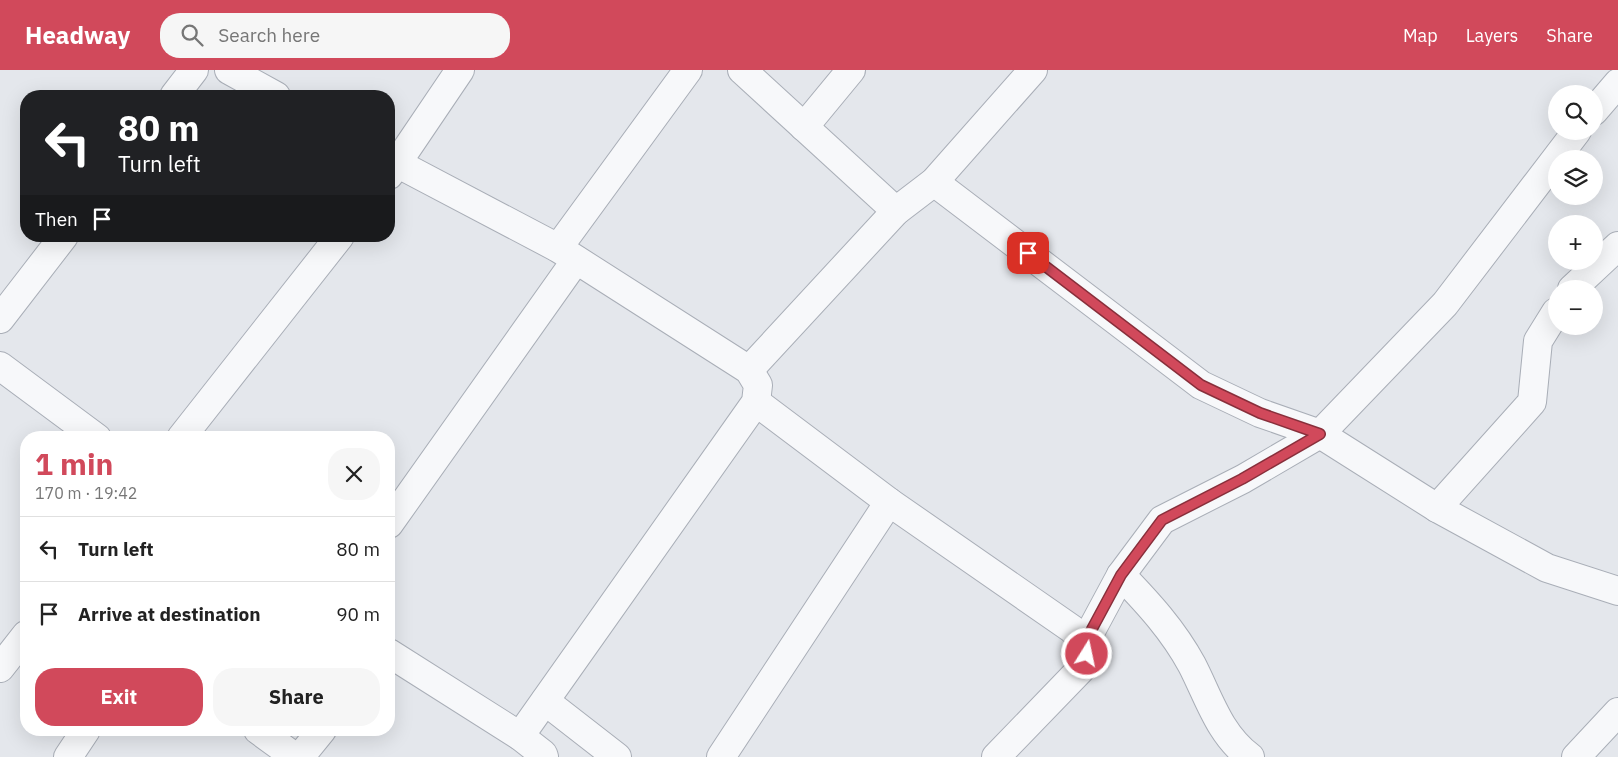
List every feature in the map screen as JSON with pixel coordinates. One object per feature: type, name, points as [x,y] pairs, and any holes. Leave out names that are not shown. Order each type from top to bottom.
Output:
[{"type":"street","points":[[179,90],[194,70]]},
{"type":"street","points":[[229,70],[265,90]]},
{"type":"street","points":[[395,162],[460,70]]},
{"type":"street","points":[[395,515],[688,70]]},
{"type":"street","points":[[742,70],[896,211]]},
{"type":"street","points":[[804,127],[851,70]]},
{"type":"street","points":[[749,370],[896,211],[934,182],[1033,70]]},
{"type":"street","points":[[1603,100],[1618,83]]},
{"type":"street","points":[[1085,642],[1121,575],[1162,520],[1242,479],[1320,434],[1445,304],[1570,140]]},
{"type":"street","points":[[395,168],[567,254],[749,370],[758,385],[756,402],[520,736]]},
{"type":"street","points":[[934,182],[1201,385],[1260,413],[1320,434],[1437,508],[1547,568],[1618,591]]},
{"type":"street","points":[[0,318],[59,242]]},
{"type":"street","points":[[187,431],[335,242]]},
{"type":"street","points":[[1582,280],[1618,246]]},
{"type":"street","points":[[1437,508],[1532,402],[1538,340],[1548,324]]},
{"type":"street","points":[[0,366],[88,431]]},
{"type":"street","points":[[756,402],[889,502],[1072,628],[1085,642],[1087,654],[1082,668],[996,757]]},
{"type":"street","points":[[721,757],[889,502]]},
{"type":"street","points":[[1121,575],[1161,616],[1191,664],[1216,718],[1241,754]]},
{"type":"street","points":[[0,668],[20,643]]},
{"type":"street","points":[[395,658],[520,736],[543,754],[544,757]]},
{"type":"street","points":[[545,701],[616,757]]},
{"type":"street","points":[[1576,757],[1618,712]]},
{"type":"street","points":[[68,757],[82,736]]},
{"type":"street","points":[[266,736],[296,757]]},
{"type":"street","points":[[300,757],[317,736]]},
{"type":"route","points":[[1028,253],[1201,385],[1260,413],[1320,434],[1242,479],[1162,520],[1121,575],[1085,642],[1087,654]]}]
